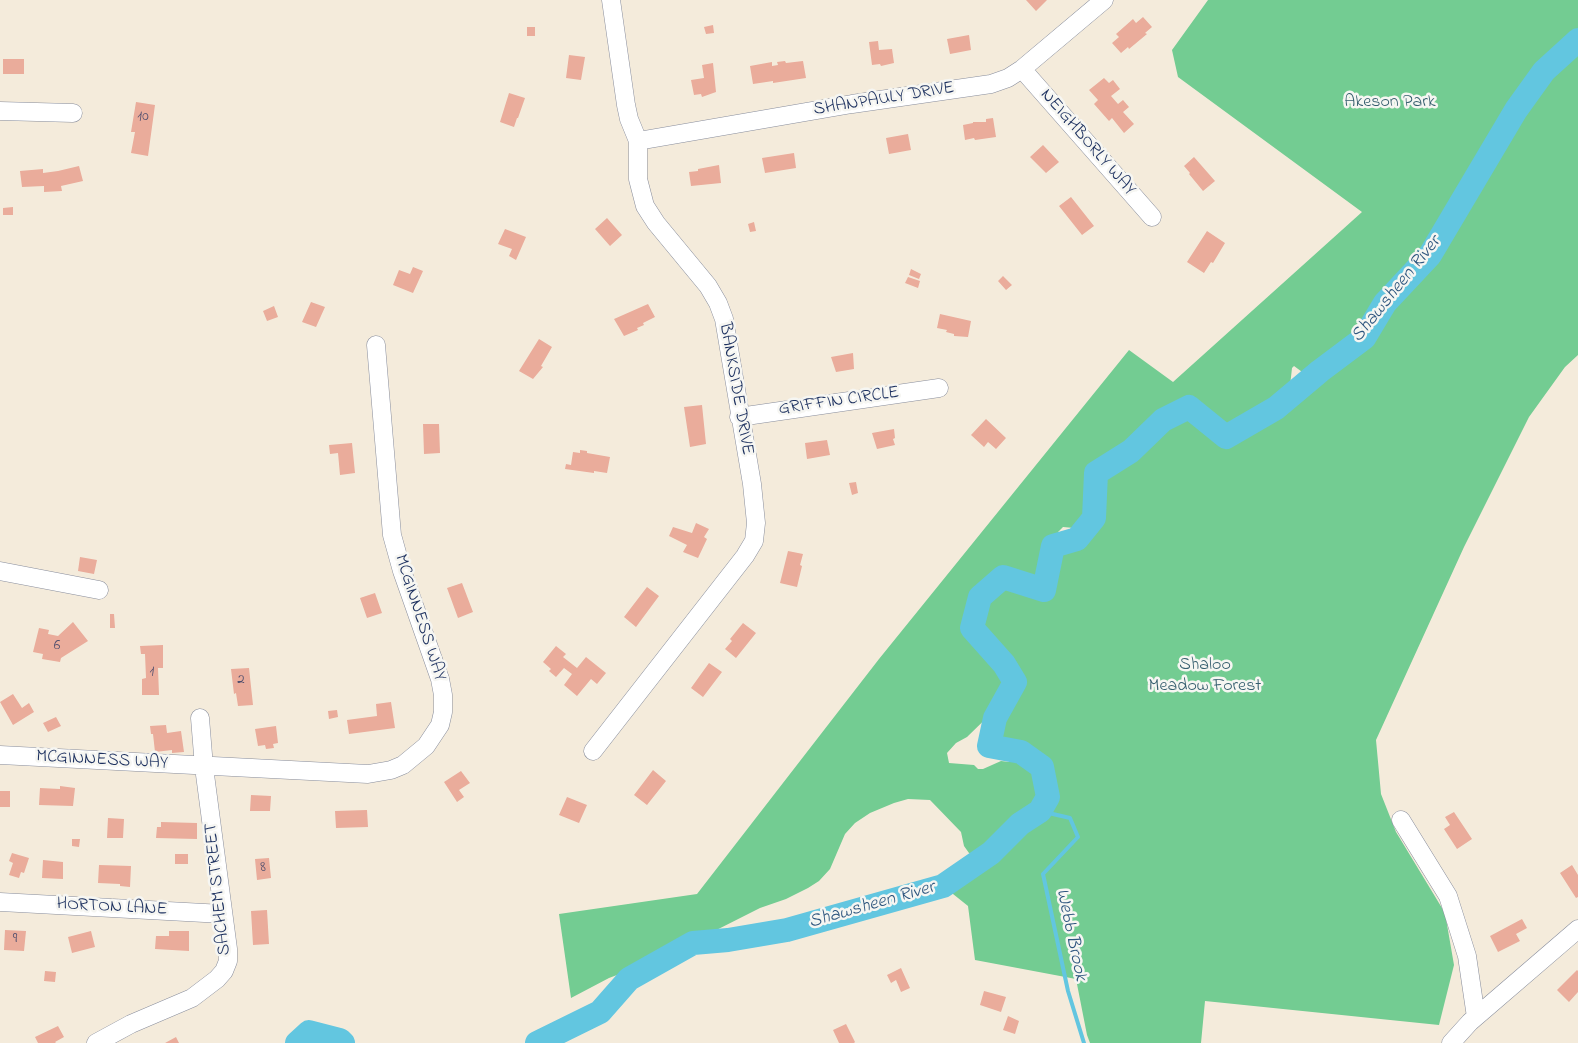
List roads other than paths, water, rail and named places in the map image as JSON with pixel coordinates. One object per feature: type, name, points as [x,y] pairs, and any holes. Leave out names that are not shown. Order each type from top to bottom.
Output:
[{"type":"street","name":"BANKSIDE DRIVE","points":[[593,751],[745,556],[754,541],[756,522],[724,319],[718,303],[708,286],[656,223],[646,206],[638,179],[638,141],[629,119],[626,105],[611,0]]},
{"type":"street","name":"SHANPAULY DRIVE","points":[[638,141],[852,104],[991,84],[1008,78],[1022,69],[1104,0]]},
{"type":"street","name":"NEIGHBORLY WAY","points":[[1022,69],[1152,218]]},
{"type":"street","points":[[0,111],[73,113]]},
{"type":"street","name":"MCGINNESS WAY","points":[[0,755],[368,774],[381,773],[403,765],[413,758],[434,735],[440,724],[444,695],[402,571],[392,534],[376,345]]},
{"type":"street","name":"GRIFFIN CIRCLE","points":[[739,417],[939,388]]},
{"type":"street","points":[[0,571],[99,590]]},
{"type":"street","name":"SACHEM STREET","points":[[96,1043],[131,1024],[192,998],[224,971],[228,961],[204,767],[200,718]]},
{"type":"street","points":[[1402,820],[1448,896],[1467,956],[1476,1017]]},
{"type":"street","name":"HORTON LANE","points":[[0,902],[223,914]]},
{"type":"street","points":[[1451,1043],[1476,1017],[1578,929]]},
{"type":"waterway","name":"Shawsheen River","points":[[537,1043],[600,1012],[629,979],[693,943],[728,940],[787,930],[943,886],[991,853],[1020,824],[1040,811],[1048,797],[1042,767],[1021,752],[989,746],[995,718],[1015,682],[1004,664],[972,628],[980,597],[1003,577],[1044,590],[1053,546],[1077,539],[1094,518],[1096,473],[1131,451],[1163,420],[1189,407],[1226,437],[1276,408],[1320,371],[1364,338],[1385,303],[1430,255],[1516,110],[1544,71],[1578,40]]},
{"type":"waterway","name":"Webb Brook","points":[[1040,811],[1070,818],[1078,837],[1043,874],[1068,991],[1084,1043]]},
{"type":"waterway","name":"Shawsheen River","points":[[297,1043],[309,1032],[340,1040],[343,1043]]},
{"type":"park label","name":"Akeson Park","points":[[1390,103]]},
{"type":"park label","name":"Shaloo Meadow Forest","points":[[1205,676]]}]
